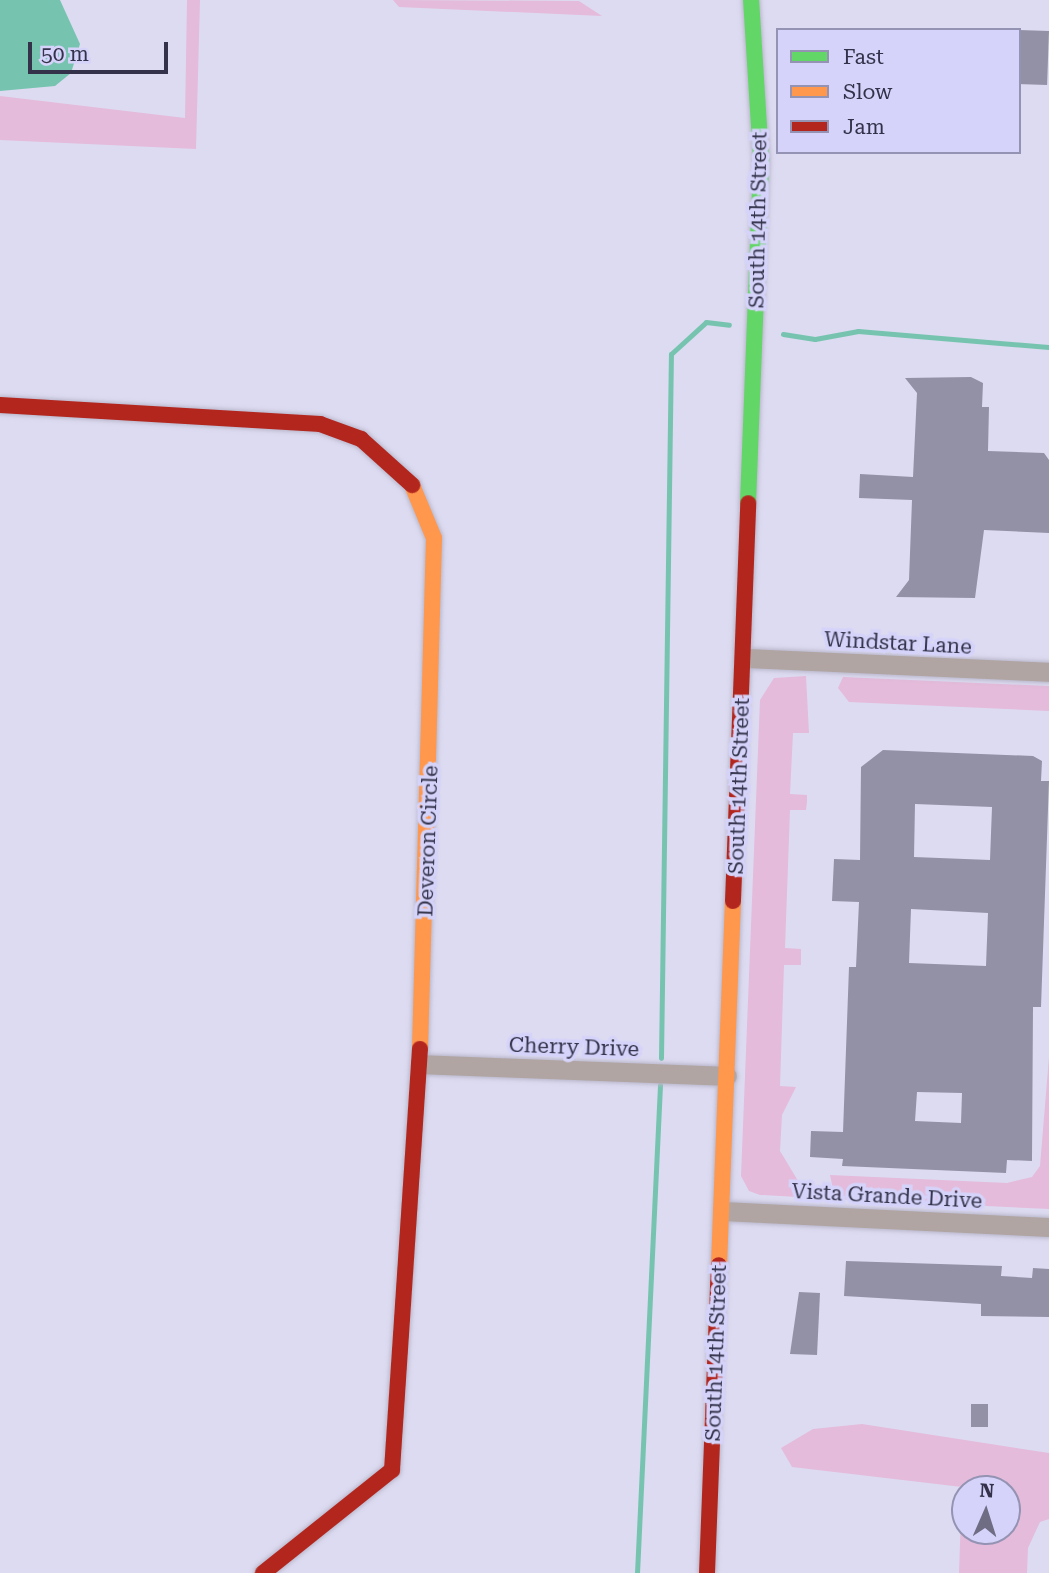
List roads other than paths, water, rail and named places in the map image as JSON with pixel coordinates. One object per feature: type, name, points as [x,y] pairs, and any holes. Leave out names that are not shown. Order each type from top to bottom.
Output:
[{"type":"street","name":"South 14th Street","points":[[707,1573],[745,658],[761,158],[751,0]]},
{"type":"street","name":"Deveron Circle","points":[[0,405],[320,424],[361,439],[414,487],[438,567],[420,1064],[392,1470],[263,1573]]},
{"type":"street","name":"Windstar Lane","points":[[745,658],[1049,672]]},
{"type":"street","name":"Cherry Drive","points":[[420,1064],[727,1076]]},
{"type":"street","name":"Vista Grande Drive","points":[[722,1211],[1049,1227]]},
{"type":"waterway","points":[[661,1058],[671,354],[706,322],[729,325]]},
{"type":"waterway","points":[[783,334],[815,339],[858,331],[1049,347]]},
{"type":"waterway","points":[[637,1573],[660,1085]]}]
